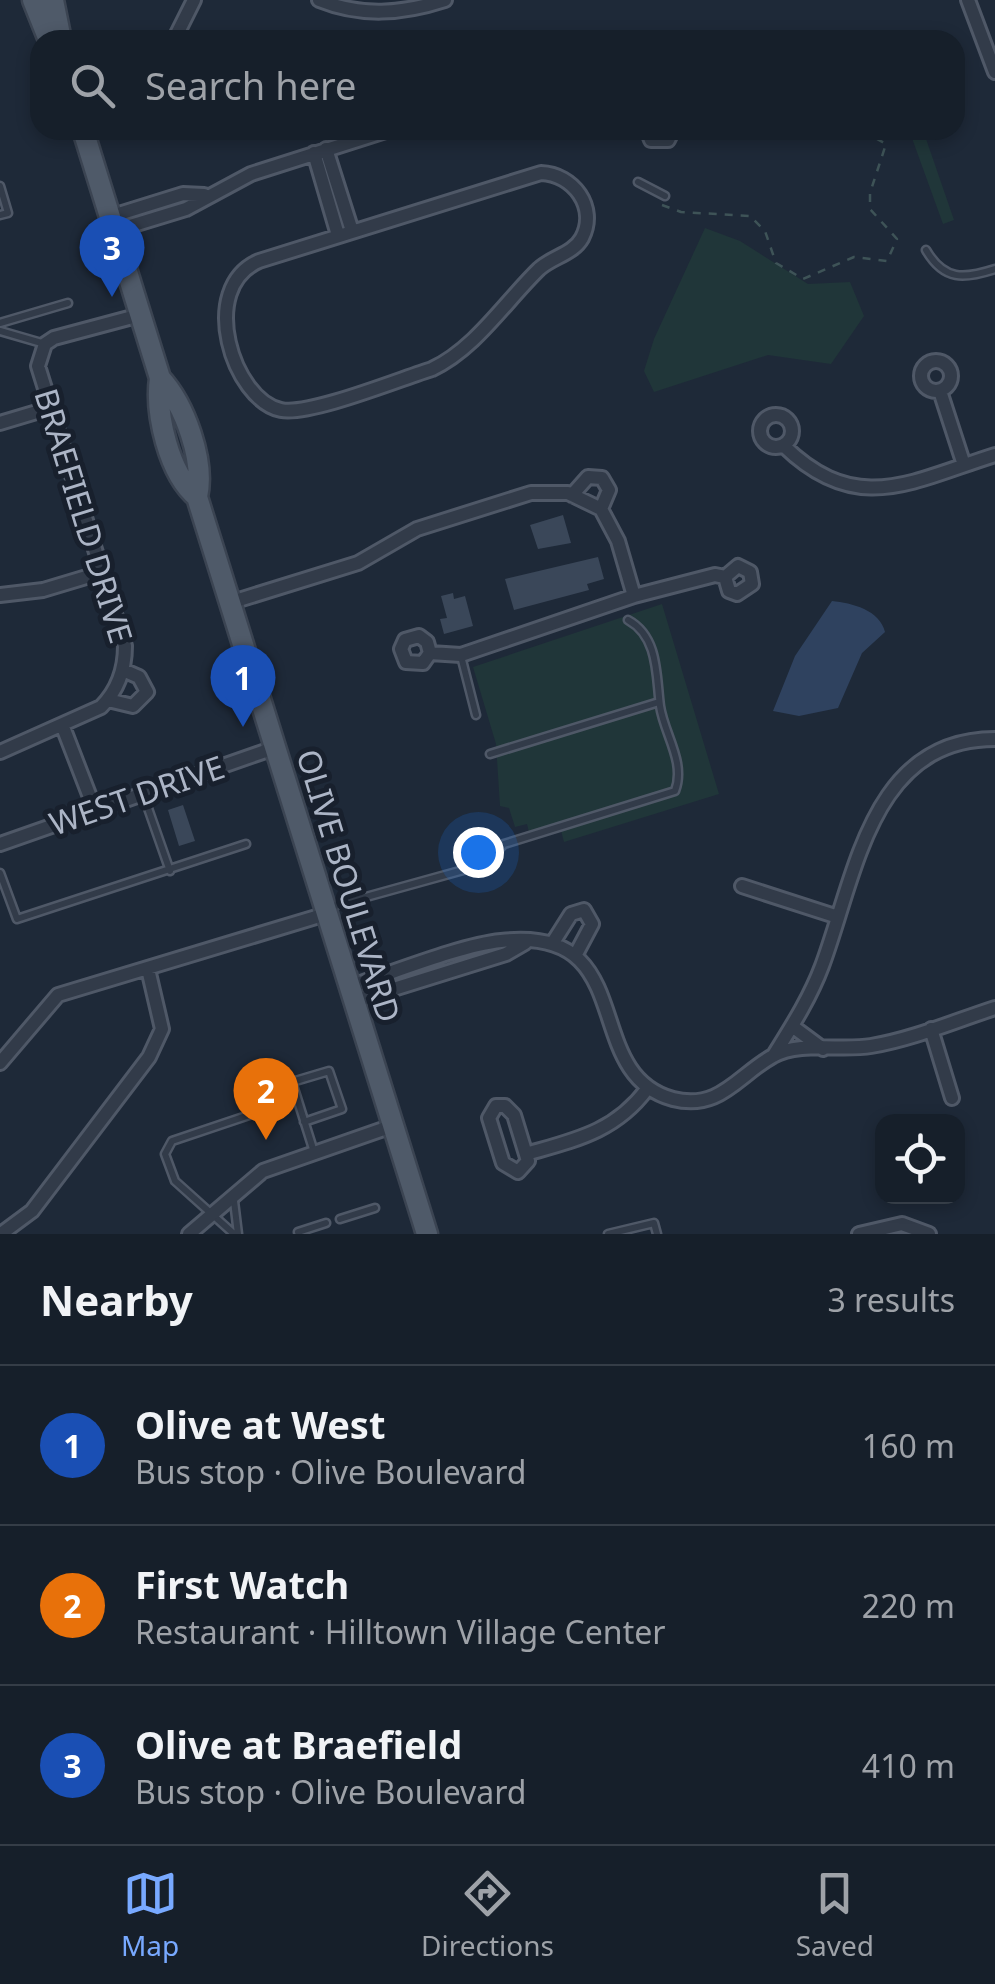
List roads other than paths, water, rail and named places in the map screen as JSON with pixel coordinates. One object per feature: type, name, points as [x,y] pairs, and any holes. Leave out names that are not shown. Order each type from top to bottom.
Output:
[{"type":"main road","points":[[33,0],[45,30]]},
{"type":"main road","points":[[54,0],[59,30]]},
{"type":"main road","name":"OLIVE BOULEVARD","points":[[86,140],[160,378],[157,402],[182,485],[197,497],[427,1234]]},
{"type":"street","points":[[179,30],[194,0]]},
{"type":"street","points":[[319,0],[359,11],[390,12],[445,0]]},
{"type":"street","points":[[968,0],[995,72]]},
{"type":"street","points":[[111,224],[183,194],[204,196],[356,140]]},
{"type":"street","points":[[320,151],[345,233]]},
{"type":"street","points":[[541,173],[563,176],[575,185],[588,219],[578,244],[542,266],[442,364],[298,411],[269,406],[246,384],[224,315],[231,281],[259,260],[345,233],[541,173]]},
{"type":"street","name":"BRAEFIELD DRIVE","points":[[0,752],[63,727],[108,700],[122,670],[125,646],[38,366],[44,344],[140,315]]},
{"type":"street","points":[[940,391],[964,465]]},
{"type":"street","points":[[0,423],[50,408]]},
{"type":"street","points":[[784,446],[820,472],[858,489],[894,486],[995,456]]},
{"type":"street","points":[[572,495],[588,477],[602,478],[609,490],[600,509]]},
{"type":"street","points":[[229,603],[358,563],[417,529],[531,494],[572,495],[600,509],[618,541],[634,596]]},
{"type":"street","points":[[0,595],[43,590],[103,572]]},
{"type":"street","points":[[430,653],[461,655],[634,596],[714,575],[725,577]]},
{"type":"street","name":"BRAEFIELD DRIVE","points":[[108,700],[133,706],[148,692],[138,677],[122,670]]},
{"type":"street","points":[[63,727],[95,810]]},
{"type":"street","points":[[350,994],[502,940],[552,944],[574,956],[601,988],[627,1066],[647,1089],[677,1100],[711,1098],[728,1092],[774,1055],[792,1026],[811,992],[870,824],[910,768],[945,747],[995,739]]},
{"type":"street","name":"WEST DRIVE","points":[[0,844],[274,748]]},
{"type":"street","points":[[742,886],[838,918]]},
{"type":"street","points":[[552,944],[571,914],[584,910],[592,924],[574,956]]},
{"type":"street","points":[[0,1064],[58,995],[325,912]]},
{"type":"street","points":[[0,1234],[32,1211],[149,1057],[162,1028],[148,968]]},
{"type":"street","points":[[774,1055],[874,1046],[995,1008]]},
{"type":"street","points":[[792,1026],[823,1050]]},
{"type":"street","points":[[932,1028],[952,1098]]},
{"type":"street","points":[[526,1154],[610,1126],[630,1112],[647,1089]]},
{"type":"street","points":[[496,1106],[512,1110],[526,1154],[527,1164],[521,1170],[504,1166],[490,1122],[496,1106]]},
{"type":"street","points":[[189,1234],[262,1171],[392,1126]]},
{"type":"street","points":[[858,1234],[902,1224],[929,1234]]},
{"type":"lane","points":[[638,182],[662,199]]},
{"type":"lane","points":[[0,186],[8,213],[0,215]]},
{"type":"lane","points":[[926,250],[938,267],[952,277],[968,278],[995,269]]},
{"type":"lane","points":[[0,323],[68,303]]},
{"type":"lane","points":[[0,331],[44,344]]},
{"type":"lane","points":[[325,912],[485,864],[504,844],[676,791],[677,762],[659,702],[662,689],[648,640],[628,620]]},
{"type":"lane","points":[[461,655],[476,714]]},
{"type":"lane","points":[[490,754],[659,702]]},
{"type":"lane","points":[[143,794],[170,871]]},
{"type":"lane","points":[[0,873],[17,920],[246,844]]},
{"type":"lane","points":[[304,1122],[342,1109],[329,1071],[292,1082],[304,1122],[315,1153]]},
{"type":"lane","points":[[236,1234],[213,1210],[175,1181],[165,1154],[172,1141],[297,1099]]},
{"type":"lane","points":[[236,1234],[233,1205],[238,1188]]},
{"type":"lane","points":[[340,1219],[375,1208]]},
{"type":"lane","points":[[608,1234],[654,1223],[656,1234]]},
{"type":"lane","points":[[298,1232],[326,1224]]},
{"type":"water","points":[[832,601],[871,613],[885,632],[862,653],[838,708],[799,716],[773,711],[795,656]]},
{"type":"place","name":"Olive at Braefield","points":[[112,297]]},
{"type":"place","name":"Olive at West","points":[[243,727]]},
{"type":"place","name":"First Watch","points":[[266,1140]]}]
